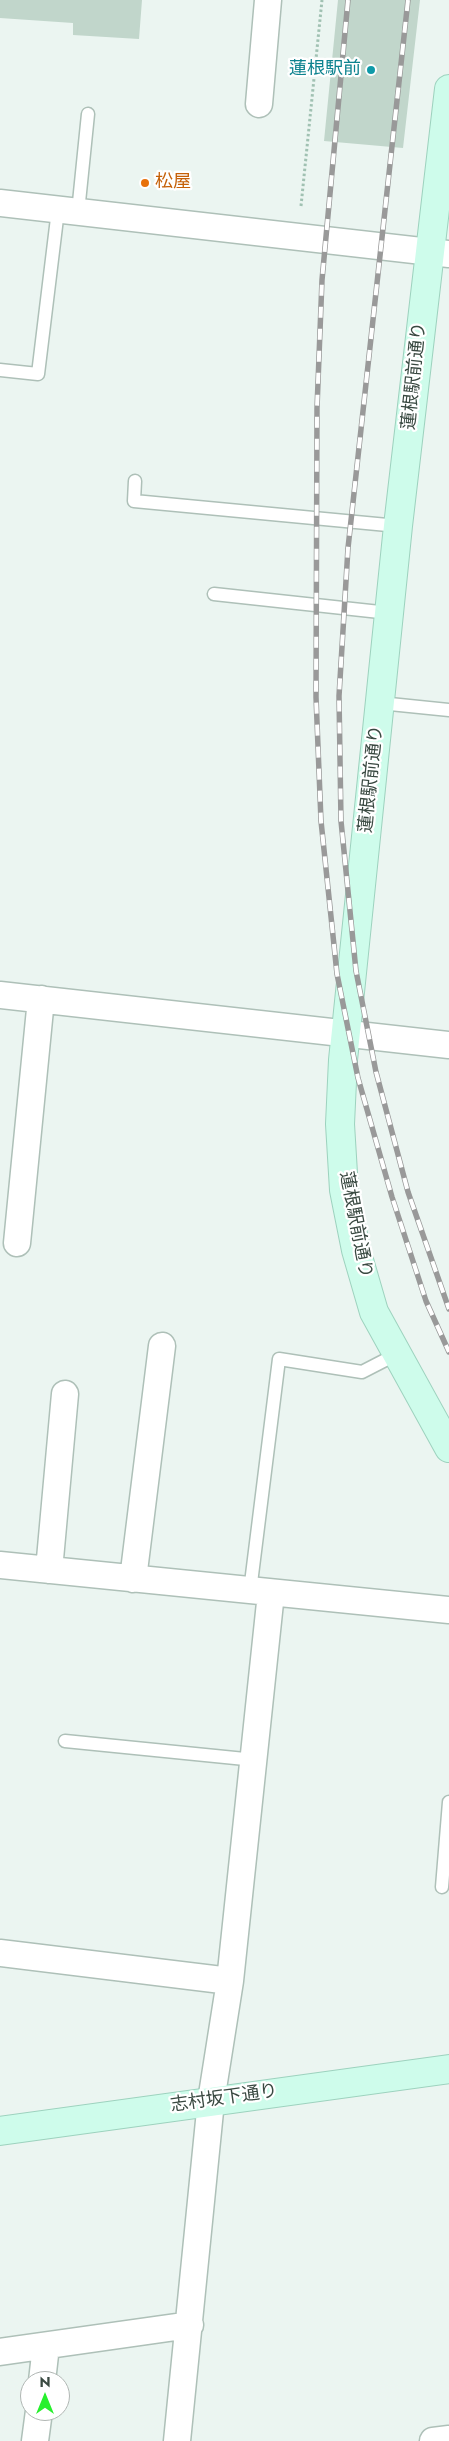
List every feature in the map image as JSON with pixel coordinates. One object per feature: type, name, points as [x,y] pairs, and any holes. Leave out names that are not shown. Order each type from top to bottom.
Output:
[{"type":"street","points":[[259,104],[268,0]]},
{"type":"street","name":"蓮根駅前通り","points":[[449,89],[439,253],[398,526],[345,1034],[340,1124],[344,1190],[356,1250],[374,1312],[449,1448]]},
{"type":"street","points":[[0,203],[439,253]]},
{"type":"street","points":[[0,995],[449,1045]]},
{"type":"street","points":[[17,1243],[11,1188],[41,999]]},
{"type":"street","points":[[133,1579],[162,1346]]},
{"type":"street","points":[[49,1570],[66,1394]]},
{"type":"street","points":[[0,1565],[449,1610]]},
{"type":"street","points":[[177,2441],[211,2100],[230,1981],[255,1760],[260,1592]]},
{"type":"street","points":[[0,1953],[230,1981]]},
{"type":"street","name":"志村坂下通り","points":[[0,2131],[211,2100],[449,2069]]},
{"type":"street","points":[[0,2352],[190,2325]]},
{"type":"street","points":[[43,2371],[46,2346]]},
{"type":"street","points":[[35,2441],[38,2421]]},
{"type":"lane","points":[[0,370],[38,374],[88,114]]},
{"type":"lane","points":[[135,481],[134,501],[398,526]]},
{"type":"lane","points":[[214,594],[389,614]]},
{"type":"lane","points":[[380,703],[449,710]]},
{"type":"lane","points":[[260,1592],[279,1359],[362,1372],[397,1354]]},
{"type":"lane","points":[[66,1741],[255,1760]]},
{"type":"lane","points":[[442,1887],[449,1802]]},
{"type":"path","points":[[297,237],[322,0]]},
{"type":"building","points":[[0,0],[142,0],[139,39],[73,35],[73,23],[0,18]]},
{"type":"building","name":"蓮根駅前","points":[[338,0],[420,0],[403,148],[324,141]]},
{"type":"railway","points":[[348,0],[322,280],[317,408],[316,697],[321,821],[337,974],[358,1078],[392,1197],[426,1301],[449,1352]]},
{"type":"railway","points":[[408,0],[348,548],[339,696],[341,821],[356,971],[376,1072],[408,1192],[449,1309]]},
{"type":"place","name":"蓮根駅前","points":[[371,70]]},
{"type":"place","name":"松屋","points":[[145,183]]}]
